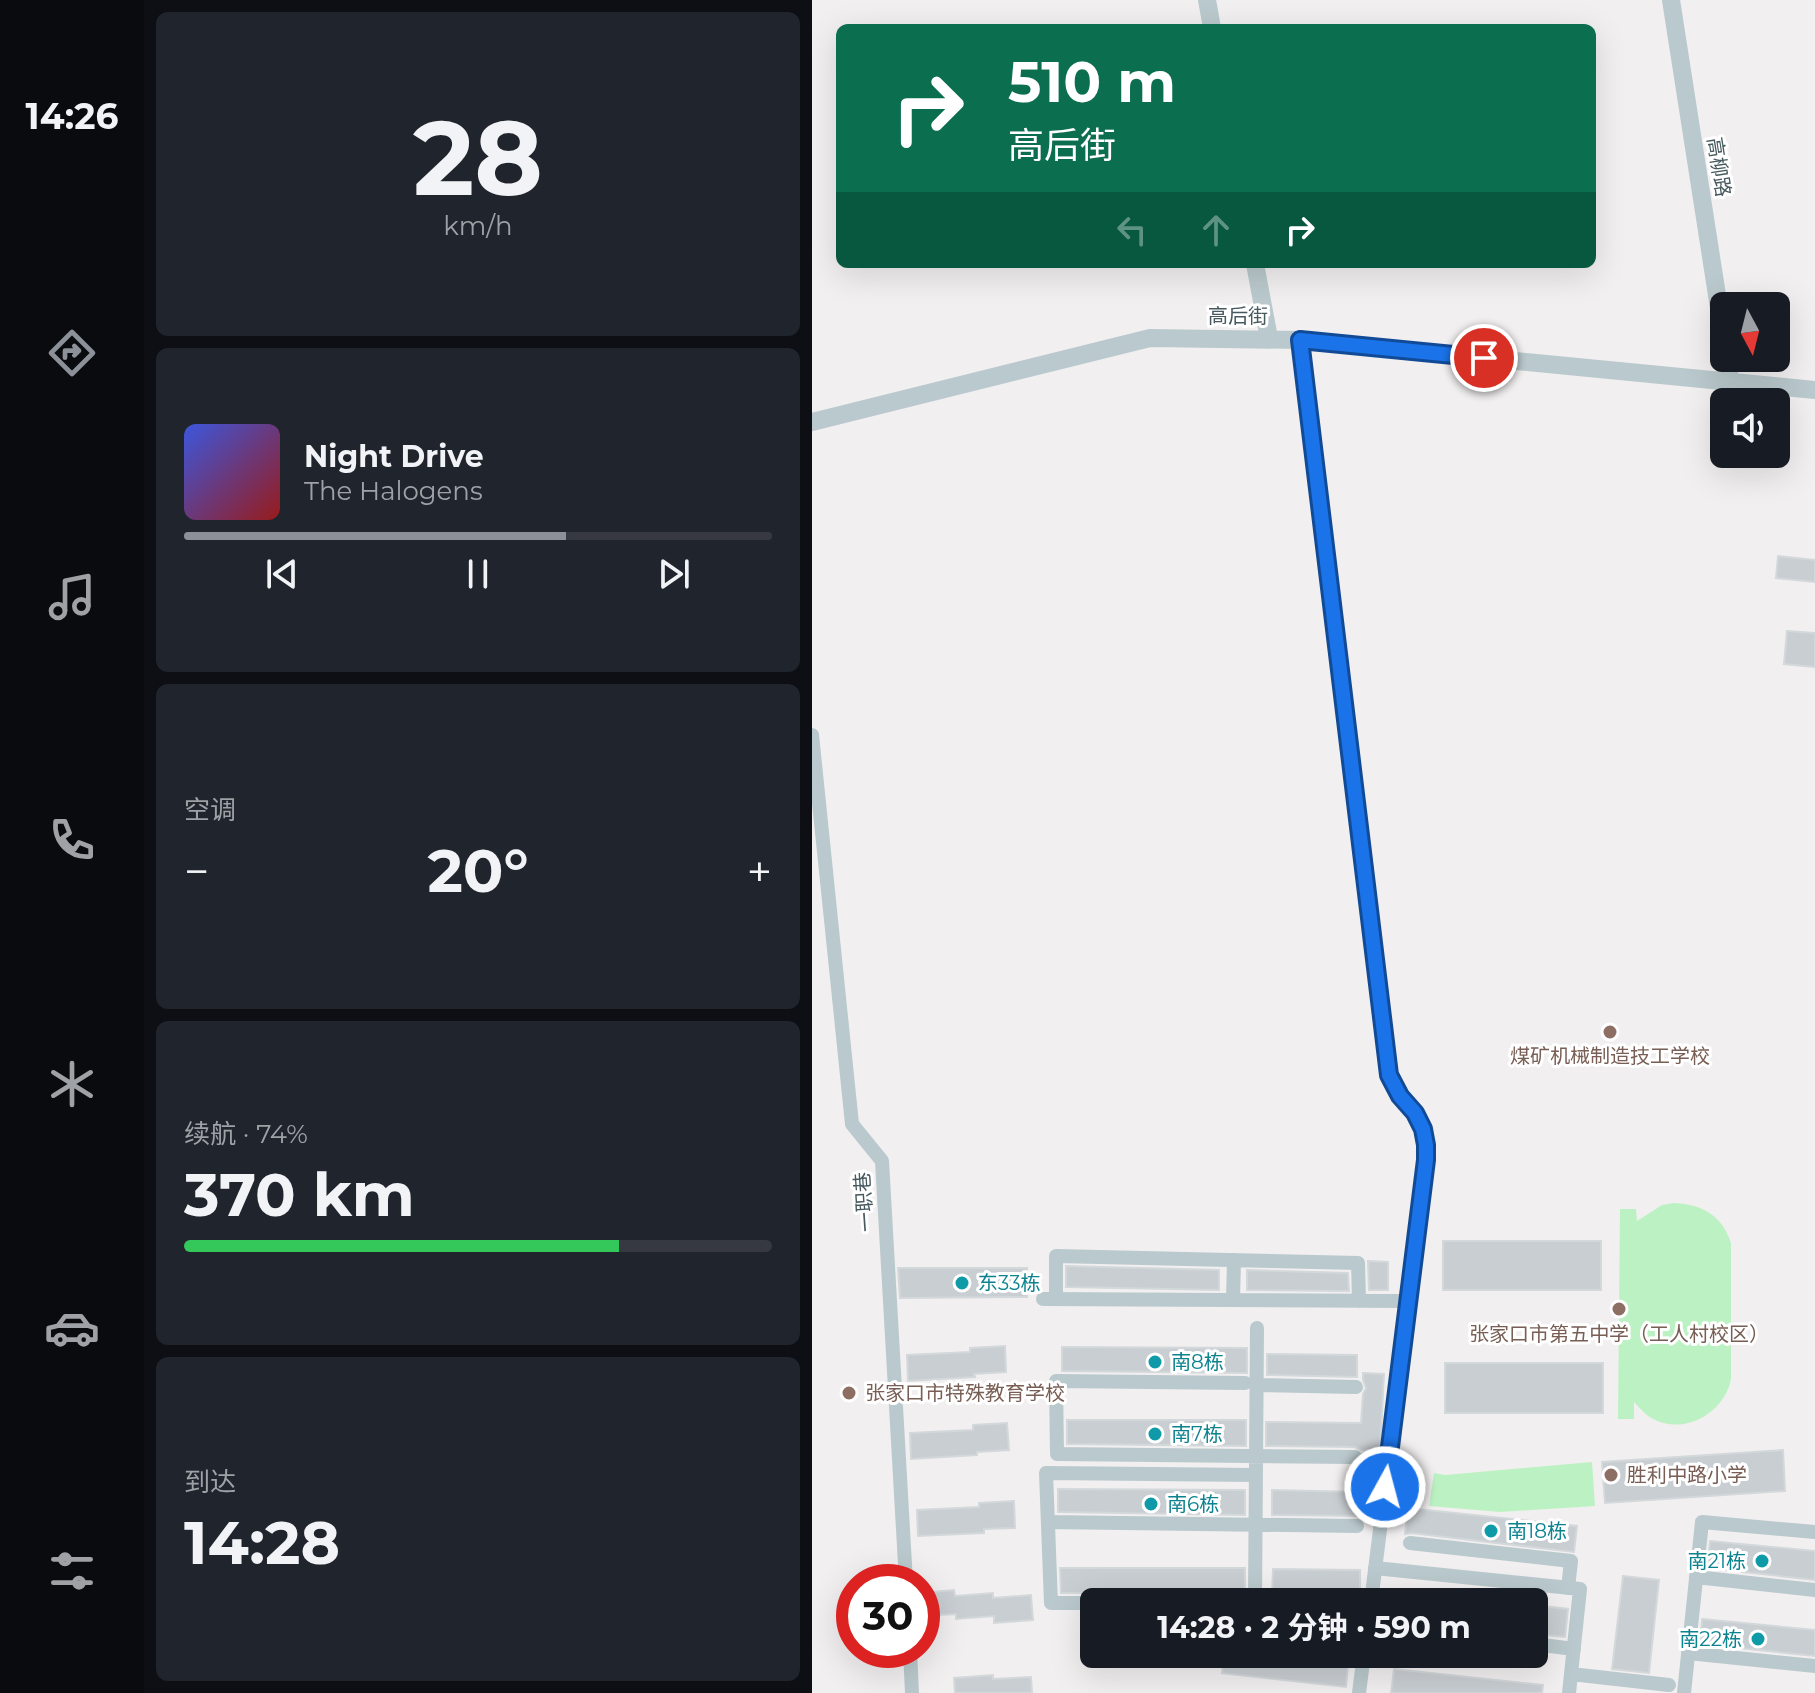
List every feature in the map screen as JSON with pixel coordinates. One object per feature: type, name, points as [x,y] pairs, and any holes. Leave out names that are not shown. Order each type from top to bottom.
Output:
[{"type":"street","points":[[1207,0],[1211,24]]},
{"type":"street","name":"高柳路","points":[[1671,0],[1717,292]]},
{"type":"street","points":[[1256,268],[1269,338]]},
{"type":"street","name":"高后街","points":[[812,422],[1150,338],[1300,340],[1815,390]]},
{"type":"street","points":[[1300,340],[1389,1075],[1400,1096],[1415,1113],[1426,1145],[1373,1588]]},
{"type":"street","points":[[1729,372],[1730,381]]},
{"type":"street","name":"一职巷","points":[[812,735],[852,1124],[882,1161],[905,1564]]},
{"type":"street","points":[[1359,1301],[1358,1263],[1056,1256],[1049,1299],[1359,1301],[1408,1301]]},
{"type":"street","points":[[1233,1300],[1234,1260]]},
{"type":"street","points":[[1255,1588],[1256,1455],[1251,1384],[1257,1328]]},
{"type":"street","points":[[1355,1457],[1057,1454],[1056,1381],[1356,1387]]},
{"type":"street","points":[[1080,1603],[1051,1603],[1046,1473],[1256,1475]]},
{"type":"street","points":[[1048,1522],[1357,1526]]},
{"type":"street","points":[[1684,1693],[1702,1522],[1815,1532]]},
{"type":"street","points":[[1410,1543],[1571,1561],[1568,1588]]},
{"type":"street","points":[[1482,1579],[1485,1552]]},
{"type":"street","points":[[1375,1568],[1580,1589],[1569,1693]]},
{"type":"street","points":[[1696,1577],[1815,1590]]},
{"type":"street","points":[[1548,1646],[1574,1649]]},
{"type":"street","points":[[1688,1653],[1815,1666]]},
{"type":"street","points":[[911,1668],[912,1693]]},
{"type":"street","points":[[1359,1693],[1362,1668]]},
{"type":"street","points":[[1571,1674],[1669,1685]]},
{"type":"green space","points":[[1673,1203],[1710,1213],[1722,1225],[1731,1243],[1731,1379],[1721,1402],[1702,1418],[1690,1423],[1665,1424],[1650,1417],[1634,1402],[1634,1419],[1618,1419],[1620,1209],[1636,1209],[1637,1221],[1662,1205]]},
{"type":"green space","points":[[1592,1462],[1595,1506],[1500,1512],[1429,1506],[1434,1473],[1445,1475]]},
{"type":"building","points":[[1778,556],[1815,560],[1815,582],[1776,578]]},
{"type":"building","points":[[1787,631],[1815,633],[1815,667],[1784,664]]},
{"type":"building","points":[[1443,1241],[1601,1241],[1601,1290],[1443,1290]]},
{"type":"building","points":[[1368,1261],[1388,1262],[1388,1290],[1369,1290]]},
{"type":"building","points":[[1066,1266],[1219,1270],[1219,1290],[1066,1287]]},
{"type":"building","name":"东33栋","points":[[898,1268],[1027,1268],[1027,1297],[900,1298]]},
{"type":"building","points":[[1247,1270],[1348,1273],[1349,1291],[1247,1290]]},
{"type":"building","points":[[1005,1346],[1006,1372],[908,1381],[907,1355],[970,1352],[970,1348]]},
{"type":"building","name":"南8栋","points":[[1062,1347],[1247,1348],[1247,1373],[1062,1371]]},
{"type":"building","points":[[1267,1354],[1357,1355],[1357,1377],[1267,1375]]},
{"type":"building","points":[[1445,1363],[1603,1363],[1603,1413],[1445,1413]]},
{"type":"building","points":[[1363,1373],[1384,1374],[1380,1450],[1266,1446],[1266,1422],[1361,1423],[1366,1388]]},
{"type":"building","name":"南7栋","points":[[1067,1420],[1246,1420],[1246,1446],[1067,1444]]},
{"type":"building","points":[[1007,1423],[1009,1450],[911,1459],[910,1433],[973,1430],[973,1425]]},
{"type":"building","points":[[1783,1450],[1785,1491],[1605,1503],[1602,1462]]},
{"type":"building","name":"南6栋","points":[[1058,1489],[1245,1490],[1245,1515],[1058,1512]]},
{"type":"building","points":[[1272,1490],[1359,1492],[1359,1516],[1272,1515]]},
{"type":"building","points":[[1014,1501],[1015,1528],[984,1529],[984,1533],[918,1536],[917,1510],[979,1507],[979,1503]]},
{"type":"building","name":"南18栋","points":[[1408,1508],[1577,1526],[1574,1552],[1405,1534]]},
{"type":"building","name":"南21栋","points":[[1710,1541],[1815,1551],[1815,1580],[1707,1568]]},
{"type":"building","points":[[1060,1568],[1245,1568],[1245,1588],[1080,1588],[1080,1593],[1061,1593]]},
{"type":"building","points":[[1273,1569],[1360,1570],[1360,1588],[1272,1588]]},
{"type":"building","points":[[1623,1576],[1659,1580],[1649,1673],[1612,1669]]},
{"type":"building","points":[[954,1590],[955,1596],[993,1593],[993,1598],[1031,1595],[1033,1620],[994,1623],[994,1616],[956,1619],[956,1614],[940,1615],[940,1591]]},
{"type":"building","points":[[1548,1607],[1568,1609],[1565,1637],[1548,1635]]},
{"type":"building","name":"南22栋","points":[[1702,1619],[1815,1630],[1815,1656],[1700,1644]]},
{"type":"building","points":[[1223,1668],[1348,1668],[1346,1687],[1222,1673]]},
{"type":"building","points":[[1394,1669],[1543,1685],[1542,1693],[1391,1693]]},
{"type":"building","points":[[993,1675],[993,1679],[1031,1677],[1032,1693],[955,1693],[954,1678]]},
{"type":"place","name":"煤矿机械制造技工学校","points":[[1610,1032]]},
{"type":"place","name":"东33栋","points":[[962,1283]]},
{"type":"place","name":"张家口市第五中学（工人村校区）","points":[[1619,1309]]},
{"type":"place","name":"南8栋","points":[[1155,1362]]},
{"type":"place","name":"张家口市特殊教育学校","points":[[849,1393]]},
{"type":"place","name":"南7栋","points":[[1155,1434]]},
{"type":"place","name":"胜利中路小学","points":[[1611,1475]]},
{"type":"place","name":"南6栋","points":[[1151,1504]]},
{"type":"place","name":"南18栋","points":[[1491,1531]]},
{"type":"place","name":"南21栋","points":[[1762,1561]]},
{"type":"place","name":"南22栋","points":[[1758,1639]]},
{"type":"route","points":[[1385,1487],[1426,1145],[1415,1113],[1400,1096],[1389,1075],[1300,340],[1484,358]]}]
